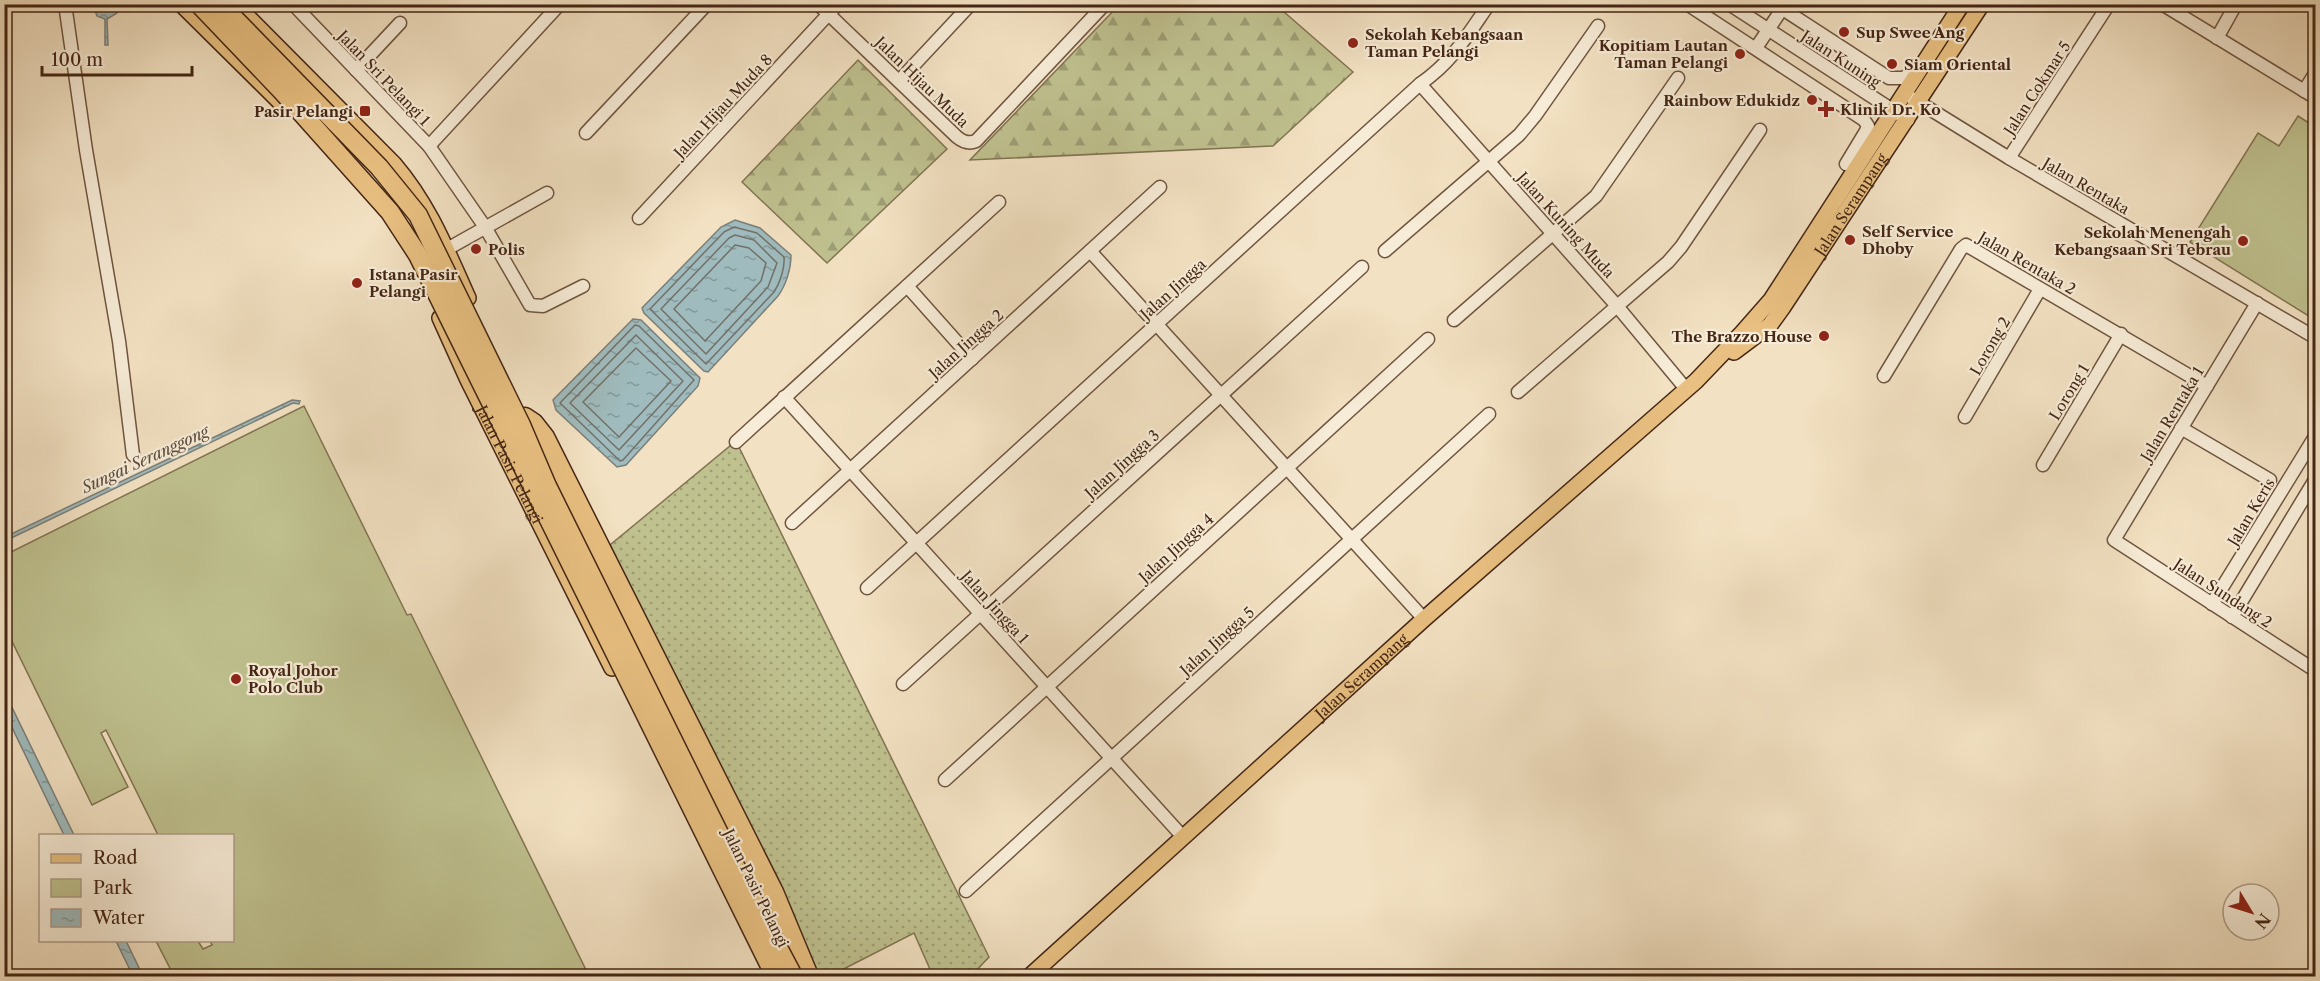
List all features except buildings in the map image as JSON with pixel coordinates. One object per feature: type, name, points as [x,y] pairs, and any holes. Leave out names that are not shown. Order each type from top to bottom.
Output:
[{"type":"highway","points":[[199,4],[282,92],[390,213],[418,255],[775,976]]},
{"type":"highway","points":[[220,4],[379,167],[418,215],[521,425],[548,486],[740,876],[793,976]]},
{"type":"highway","points":[[525,417],[534,423],[545,437],[774,892],[809,976]]},
{"type":"main road","name":"Jalan Pasir Pelangi","points":[[181,4],[289,111],[372,200],[398,236],[766,976]]},
{"type":"main road","name":"Jalan Pasir Pelangi","points":[[235,4],[394,164],[424,204],[525,417],[801,976]]},
{"type":"main road","name":"Jalan Serampang","points":[[1691,385],[1771,300],[1962,4]]},
{"type":"main road","name":"Jalan Serampang","points":[[1030,976],[1424,619],[1691,385],[1770,325],[1908,120],[1982,4]]},
{"type":"street","points":[[65,4],[86,150],[119,341],[134,455]]},
{"type":"street","name":"Jalan Sri Pelangi 1","points":[[294,4],[429,146],[484,226],[530,305],[543,306],[583,286]]},
{"type":"street","points":[[429,146],[560,4]]},
{"type":"street","points":[[586,133],[707,4]]},
{"type":"street","name":"Jalan Hijau Muda","points":[[818,4],[957,137],[962,141],[972,142],[976,141],[1106,4]]},
{"type":"street","name":"Jalan Hijau Muda 8","points":[[639,218],[838,4]]},
{"type":"street","points":[[899,81],[971,4]]},
{"type":"street","name":"Jalan Jingga","points":[[867,588],[1420,84],[1450,61],[1490,4]]},
{"type":"street","points":[[1688,4],[1864,120],[1868,126],[1866,131],[1846,164]]},
{"type":"street","name":"Jalan Kuning","points":[[1729,4],[1908,120]]},
{"type":"street","name":"Jalan Cokmar 5","points":[[2009,158],[2109,4]]},
{"type":"street","points":[[2162,4],[2316,98]]},
{"type":"street","points":[[2217,38],[2236,4]]},
{"type":"street","points":[[1756,48],[1768,30],[1778,7],[1889,78],[1902,78],[1920,71]]},
{"type":"street","points":[[356,70],[400,23]]},
{"type":"street","points":[[1385,251],[1519,135],[1535,116],[1598,26]]},
{"type":"street","points":[[2304,92],[2316,72]]},
{"type":"street","points":[[1454,320],[1596,196],[1678,78]]},
{"type":"street","name":"Jalan Kuning Muda","points":[[1420,84],[1617,306],[1691,385]]},
{"type":"street","name":"Jalan Rentaka","points":[[1905,93],[2009,158],[2316,338]]},
{"type":"street","points":[[1518,392],[1668,262],[1681,247],[1760,130]]},
{"type":"street","name":"Jalan Jingga 2","points":[[792,523],[1160,187]]},
{"type":"street","points":[[414,267],[546,193]]},
{"type":"street","points":[[736,442],[999,202]]},
{"type":"street","name":"Jalan Rentaka 2","points":[[1884,376],[1960,249],[1966,245],[2207,386]]},
{"type":"street","points":[[1090,251],[1424,619]]},
{"type":"street","name":"Jalan Jingga 3","points":[[903,684],[1362,267]]},
{"type":"street","points":[[907,286],[972,358]]},
{"type":"street","name":"Lorong 2","points":[[1965,417],[2040,289]]},
{"type":"street","name":"Jalan Rentaka 1","points":[[2114,540],[2257,303]]},
{"type":"street","name":"Lorong 1","points":[[2043,465],[2121,334]]},
{"type":"street","name":"Jalan Jingga 4","points":[[945,780],[1428,339]]},
{"type":"street","name":"Jalan Jingga 1","points":[[784,397],[1183,837]]},
{"type":"street","name":"Jalan Jingga 5","points":[[966,891],[1489,414]]},
{"type":"street","points":[[2181,428],[2270,480]]},
{"type":"street","name":"Jalan Keris","points":[[2212,604],[2313,443]]},
{"type":"street","points":[[2232,617],[2316,478]]},
{"type":"street","name":"Jalan Sundang 2","points":[[2114,540],[2316,671]]},
{"type":"green space","points":[[1120,4],[1276,5],[1353,72],[1273,146],[970,160]]},
{"type":"green space","points":[[858,60],[947,149],[827,263],[742,182]]},
{"type":"green space","points":[[2298,116],[2315,127],[2315,320],[2190,242],[2258,133],[2279,146]]},
{"type":"green space","name":"Royal Johor Polo Club","points":[[304,406],[407,615],[411,614],[589,976],[174,976],[157,942],[199,942],[203,949],[212,945],[210,942],[234,942],[234,834],[158,834],[106,730],[101,733],[128,787],[92,805],[5,627],[5,555]]},
{"type":"green space","points":[[736,441],[989,957],[971,976],[933,976],[914,933],[830,976],[816,976],[749,825],[610,545]]},
{"type":"water","points":[[93,5],[119,5],[117,13],[107,19],[108,45],[105,45],[105,19],[97,16]]},
{"type":"water","points":[[735,220],[760,228],[791,255],[790,266],[786,282],[778,296],[708,372],[704,371],[644,313],[642,308],[721,227]]},
{"type":"water","points":[[633,319],[641,320],[700,378],[698,386],[626,465],[617,467],[556,410],[553,400]]},
{"type":"water","points":[[292,400],[300,401],[299,404],[293,403],[5,541],[5,537]]},
{"type":"water","points":[[4,693],[74,834],[64,834],[5,713]]},
{"type":"water","points":[[116,942],[126,942],[143,976],[133,976]]},
{"type":"place","name":"Sup Swee Ang","points":[[1844,32]]},
{"type":"place","name":"Sekolah Kebangsaan Taman Pelangi","points":[[1353,43]]},
{"type":"place","name":"Kopitiam Lautan Taman Pelangi","points":[[1740,54]]},
{"type":"place","name":"Siam Oriental","points":[[1892,64]]},
{"type":"place","name":"Rainbow Edukidz","points":[[1812,100]]},
{"type":"place","name":"Klinik Dr. Ko","points":[[1826,109]]},
{"type":"place","name":"Pasir Pelangi","points":[[365,111]]},
{"type":"place","name":"Self Service Dhoby","points":[[1850,240]]},
{"type":"place","name":"Sekolah Menengah Kebangsaan Sri Tebrau","points":[[2243,241]]},
{"type":"place","name":"Polis","points":[[476,249]]},
{"type":"place","name":"Istana Pasir Pelangi","points":[[357,283]]},
{"type":"place","name":"The Brazzo House","points":[[1824,336]]},
{"type":"place","name":"Royal Johor Polo Club","points":[[236,679]]},
{"type":"water label","name":"Sungai Seranggong","points":[[145,459]]}]
